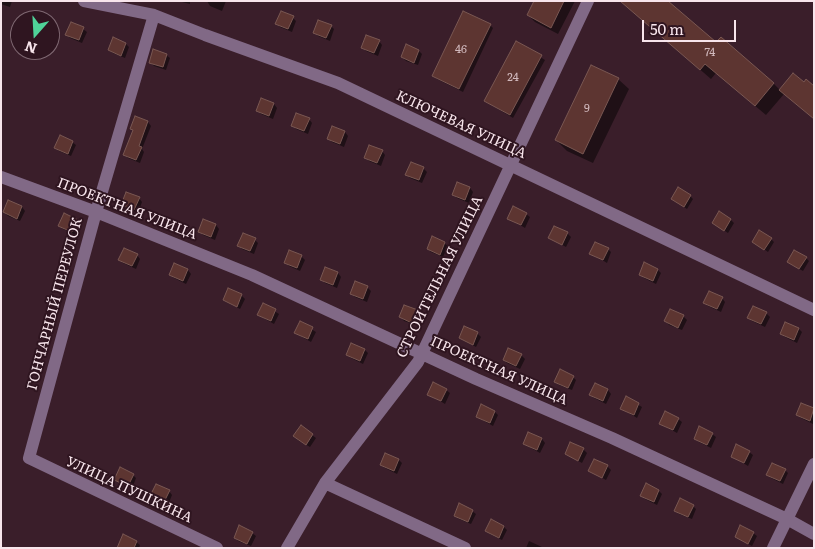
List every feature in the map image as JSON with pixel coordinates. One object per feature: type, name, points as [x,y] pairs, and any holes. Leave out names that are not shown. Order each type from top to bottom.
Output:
[{"type":"street","name":"КЛЮЧЕВАЯ УЛИЦА","points":[[84,1],[154,15],[338,83],[814,310]]},
{"type":"street","name":"СТРОИТЕЛЬНАЯ УЛИЦА","points":[[287,548],[326,483],[418,362],[588,1]]},
{"type":"street","name":"ГОНЧАРНЫЙ ПЕРЕУЛОК","points":[[29,458],[96,212],[154,15]]},
{"type":"street","name":"ПРОЕКТНАЯ УЛИЦА","points":[[1,177],[96,212],[252,275],[612,438],[787,519],[814,534]]},
{"type":"street","name":"УЛИЦА ПУШКИНА","points":[[29,458],[217,548]]},
{"type":"street","points":[[773,548],[814,464]]},
{"type":"street","points":[[326,483],[465,548]]},
{"type":"building","points":[[534,1],[564,1],[551,28],[527,15]]},
{"type":"building","points":[[620,1],[668,1],[716,42],[721,37],[774,83],[755,106],[705,64],[700,70]]},
{"type":"building","points":[[281,11],[294,16],[288,29],[275,24]]},
{"type":"building","points":[[463,11],[491,24],[459,89],[432,76]]},
{"type":"building","points":[[318,20],[332,25],[326,38],[313,33]]},
{"type":"building","points":[[71,22],[84,27],[79,40],[65,35]]},
{"type":"building","points":[[366,35],[380,40],[374,53],[361,48]]},
{"type":"building","points":[[113,37],[126,43],[121,56],[108,50]]},
{"type":"building","points":[[516,41],[542,55],[510,115],[484,101]]},
{"type":"building","points":[[406,44],[419,50],[414,63],[401,57]]},
{"type":"building","points":[[153,49],[167,54],[163,67],[149,63]]},
{"type":"building","points":[[591,65],[619,78],[583,154],[555,140]]},
{"type":"building","points":[[793,73],[804,82],[806,79],[814,86],[814,119],[779,90]]},
{"type":"building","points":[[261,98],[274,103],[269,116],[256,111]]},
{"type":"building","points":[[296,113],[310,118],[304,131],[291,126]]},
{"type":"building","points":[[135,116],[148,121],[139,146],[142,147],[136,160],[123,155],[133,130],[130,129]]},
{"type":"building","points":[[332,126],[345,131],[340,144],[327,139]]},
{"type":"building","points":[[60,135],[73,141],[68,154],[54,148]]},
{"type":"building","points":[[369,145],[383,150],[377,163],[364,158]]},
{"type":"building","points":[[411,162],[424,167],[419,180],[405,175]]},
{"type":"building","points":[[457,182],[470,187],[465,200],[452,195]]},
{"type":"building","points":[[678,187],[691,195],[684,207],[671,199]]},
{"type":"building","points":[[126,192],[140,197],[134,210],[121,205]]},
{"type":"building","points":[[8,200],[22,206],[17,219],[3,212]]},
{"type":"building","points":[[513,206],[527,213],[521,225],[507,219]]},
{"type":"building","points":[[719,211],[731,219],[724,231],[712,223]]},
{"type":"building","points":[[64,213],[78,220],[72,232],[58,226]]},
{"type":"building","points":[[203,219],[216,224],[211,237],[198,232]]},
{"type":"building","points":[[554,226],[568,232],[562,245],[548,238]]},
{"type":"building","points":[[759,230],[772,238],[764,250],[752,242]]},
{"type":"building","points":[[243,233],[256,238],[250,251],[237,246]]},
{"type":"building","points":[[432,236],[445,242],[440,255],[427,249]]},
{"type":"building","points":[[595,242],[609,248],[603,260],[589,254]]},
{"type":"building","points":[[124,248],[138,254],[132,266],[118,260]]},
{"type":"building","points":[[289,250],[302,255],[297,268],[284,263]]},
{"type":"building","points":[[794,250],[807,257],[799,269],[787,262]]},
{"type":"building","points":[[644,262],[658,269],[653,281],[639,275]]},
{"type":"building","points":[[174,263],[188,269],[183,281],[169,275]]},
{"type":"building","points":[[325,267],[338,272],[333,285],[320,280]]},
{"type":"building","points":[[355,281],[368,286],[363,299],[350,294]]},
{"type":"building","points":[[228,288],[242,294],[237,307],[223,300]]},
{"type":"building","points":[[709,291],[723,297],[717,309],[703,303]]},
{"type":"building","points":[[263,303],[276,309],[271,321],[257,315]]},
{"type":"building","points":[[404,305],[418,310],[412,323],[399,317]]},
{"type":"building","points":[[753,306],[767,312],[761,324],[747,318]]},
{"type":"building","points":[[670,309],[684,315],[678,328],[664,321]]},
{"type":"building","points":[[300,321],[313,327],[308,339],[294,333]]},
{"type":"building","points":[[785,322],[799,328],[794,340],[780,334]]},
{"type":"building","points":[[464,326],[478,332],[473,345],[459,338]]},
{"type":"building","points":[[351,343],[365,349],[360,361],[346,355]]},
{"type":"building","points":[[508,348],[522,354],[516,366],[503,360]]},
{"type":"building","points":[[560,369],[574,376],[568,388],[554,382]]},
{"type":"building","points":[[433,382],[447,389],[441,401],[427,395]]},
{"type":"building","points":[[595,383],[608,389],[603,401],[589,395]]},
{"type":"building","points":[[626,396],[639,403],[634,415],[620,409]]},
{"type":"building","points":[[801,403],[814,408],[810,421],[796,415]]},
{"type":"building","points":[[481,404],[495,411],[490,423],[476,417]]},
{"type":"building","points":[[665,411],[679,418],[673,430],[659,424]]},
{"type":"building","points":[[301,425],[313,434],[306,445],[293,436]]},
{"type":"building","points":[[699,426],[713,433],[707,445],[694,439]]},
{"type":"building","points":[[528,432],[542,438],[537,450],[523,444]]},
{"type":"building","points":[[570,442],[584,448],[578,461],[565,454]]},
{"type":"building","points":[[736,444],[750,451],[744,463],[731,457]]},
{"type":"building","points":[[385,453],[399,459],[394,471],[380,465]]},
{"type":"building","points":[[594,459],[608,465],[602,478],[588,471]]},
{"type":"building","points":[[772,463],[786,469],[780,481],[766,475]]},
{"type":"building","points":[[120,467],[134,474],[128,486],[114,480]]},
{"type":"building","points":[[646,483],[659,490],[654,502],[640,496]]},
{"type":"building","points":[[156,484],[170,490],[164,502],[150,496]]},
{"type":"building","points":[[680,498],[694,505],[688,517],[674,511]]},
{"type":"building","points":[[459,503],[473,510],[468,522],[454,516]]},
{"type":"building","points":[[491,519],[504,526],[499,538],[485,531]]},
{"type":"building","points":[[239,525],[253,532],[247,544],[234,538]]},
{"type":"building","points":[[740,525],[754,532],[748,544],[735,537]]},
{"type":"building","points":[[123,534],[137,541],[134,548],[117,548]]}]
